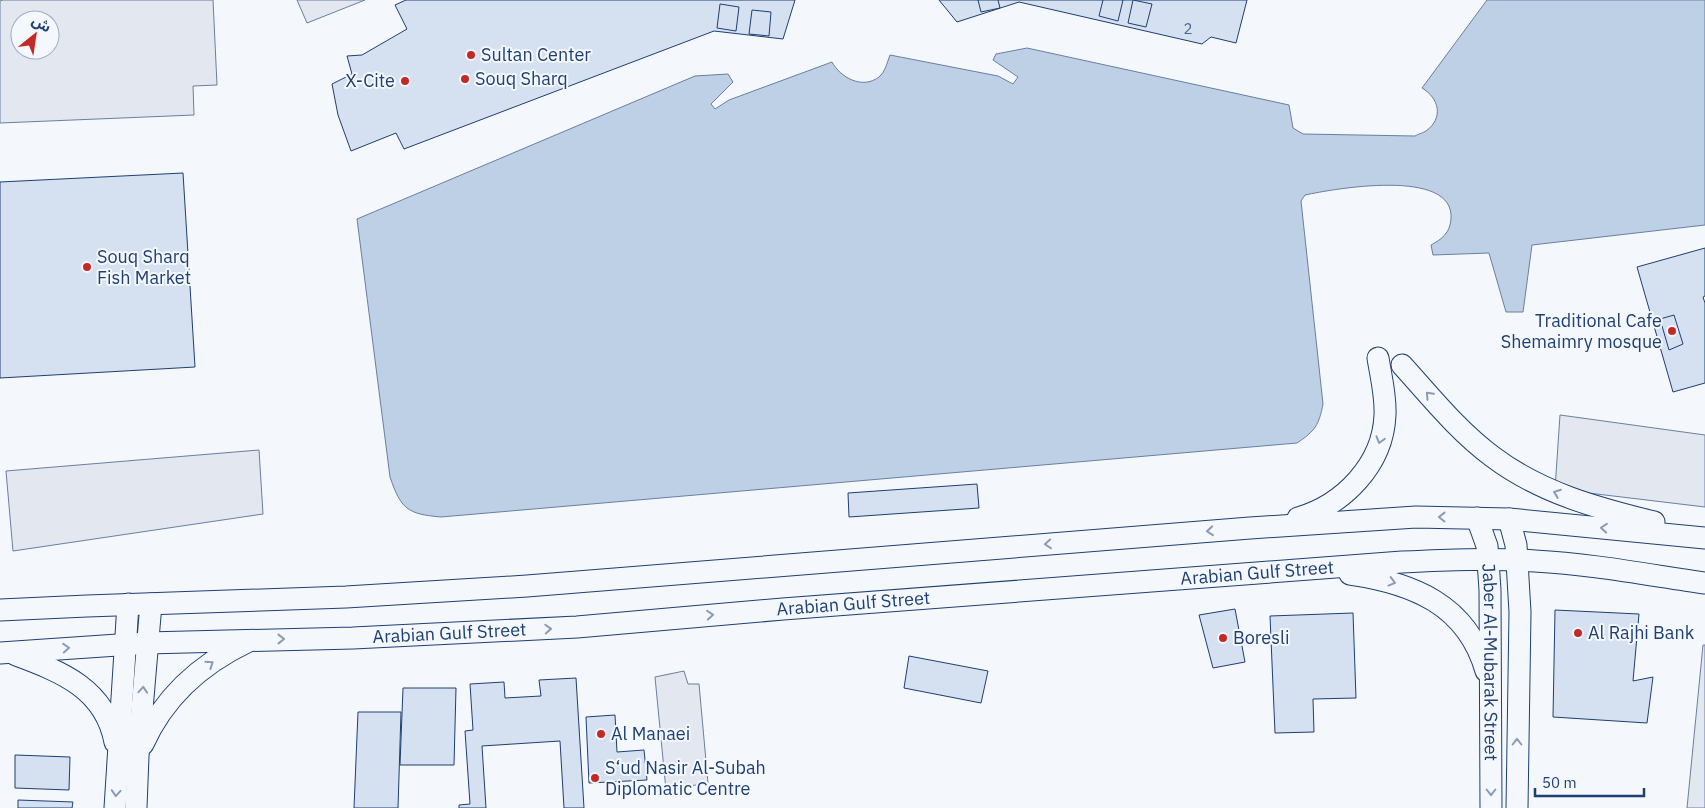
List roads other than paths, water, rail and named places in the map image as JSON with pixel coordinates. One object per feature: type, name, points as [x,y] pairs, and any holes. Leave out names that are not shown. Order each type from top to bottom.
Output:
[{"type":"main road","points":[[1250,528],[1288,521],[1314,513],[1344,495],[1367,469],[1380,444],[1385,416],[1384,393],[1378,358]]},
{"type":"main road","points":[[1402,365],[1472,440],[1493,457],[1529,481],[1581,502],[1705,536]]},
{"type":"main road","points":[[0,610],[346,597],[527,586],[1250,528],[1416,517],[1509,520],[1705,536]]},
{"type":"main road","name":"Jaber Al-Mubarak Street","points":[[1477,518],[1487,546],[1490,590],[1492,695],[1491,808]]},
{"type":"main road","name":"Jaber Al-Mubarak Street","points":[[1509,520],[1513,531],[1517,560],[1520,612],[1517,808]]},
{"type":"main road","name":"Arabian Gulf Street","points":[[3,652],[147,643],[344,638],[577,627],[783,609],[1402,562],[1488,559],[1548,562],[1705,583]]},
{"type":"main road","points":[[1520,612],[1528,588],[1548,562]]},
{"type":"main road","points":[[1310,569],[1361,575],[1387,581],[1408,587],[1441,604],[1462,623],[1478,647],[1484,662],[1492,695]]},
{"type":"main road","points":[[128,604],[125,644],[128,756],[136,808]]},
{"type":"main road","points":[[115,808],[128,756],[147,643],[151,604]]},
{"type":"main road","points":[[128,756],[150,730],[159,714],[177,691],[214,660],[226,652],[254,639]]},
{"type":"main road","points":[[3,652],[54,669],[77,682],[105,712],[128,756]]},
{"type":"water","points":[[1487,0],[1705,0],[1705,225],[1532,245],[1523,312],[1506,312],[1489,253],[1433,255],[1431,245],[1445,235],[1451,219],[1447,203],[1434,192],[1414,187],[1390,185],[1365,186],[1305,195],[1301,201],[1323,404],[1315,427],[1297,443],[441,517],[420,514],[407,508],[394,488],[390,477],[357,219],[695,76],[728,74],[733,82],[711,104],[715,109],[729,100],[832,62],[840,72],[852,80],[859,82],[872,81],[883,73],[890,55],[998,76],[1013,84],[1018,77],[993,60],[996,54],[1027,48],[1289,105],[1293,128],[1303,134],[1415,136],[1432,126],[1437,114],[1437,108],[1432,97],[1422,88]]},
{"type":"place","name":"Sultan Center","points":[[471,55]]},
{"type":"place","name":"Souq Sharq","points":[[465,79]]},
{"type":"place","name":"X-Cite","points":[[405,81]]},
{"type":"place","name":"Souq Sharq Fish Market","points":[[87,267]]},
{"type":"place","name":"Traditional Cafe Shemaimry mosque","points":[[1672,331]]},
{"type":"place","name":"Al Rajhi Bank","points":[[1578,633]]},
{"type":"place","name":"Boresli","points":[[1223,638]]},
{"type":"place","name":"Al Manaei","points":[[601,734]]},
{"type":"place","name":"S‘ud Nasir Al-Subah Diplomatic Centre","points":[[595,778]]}]
